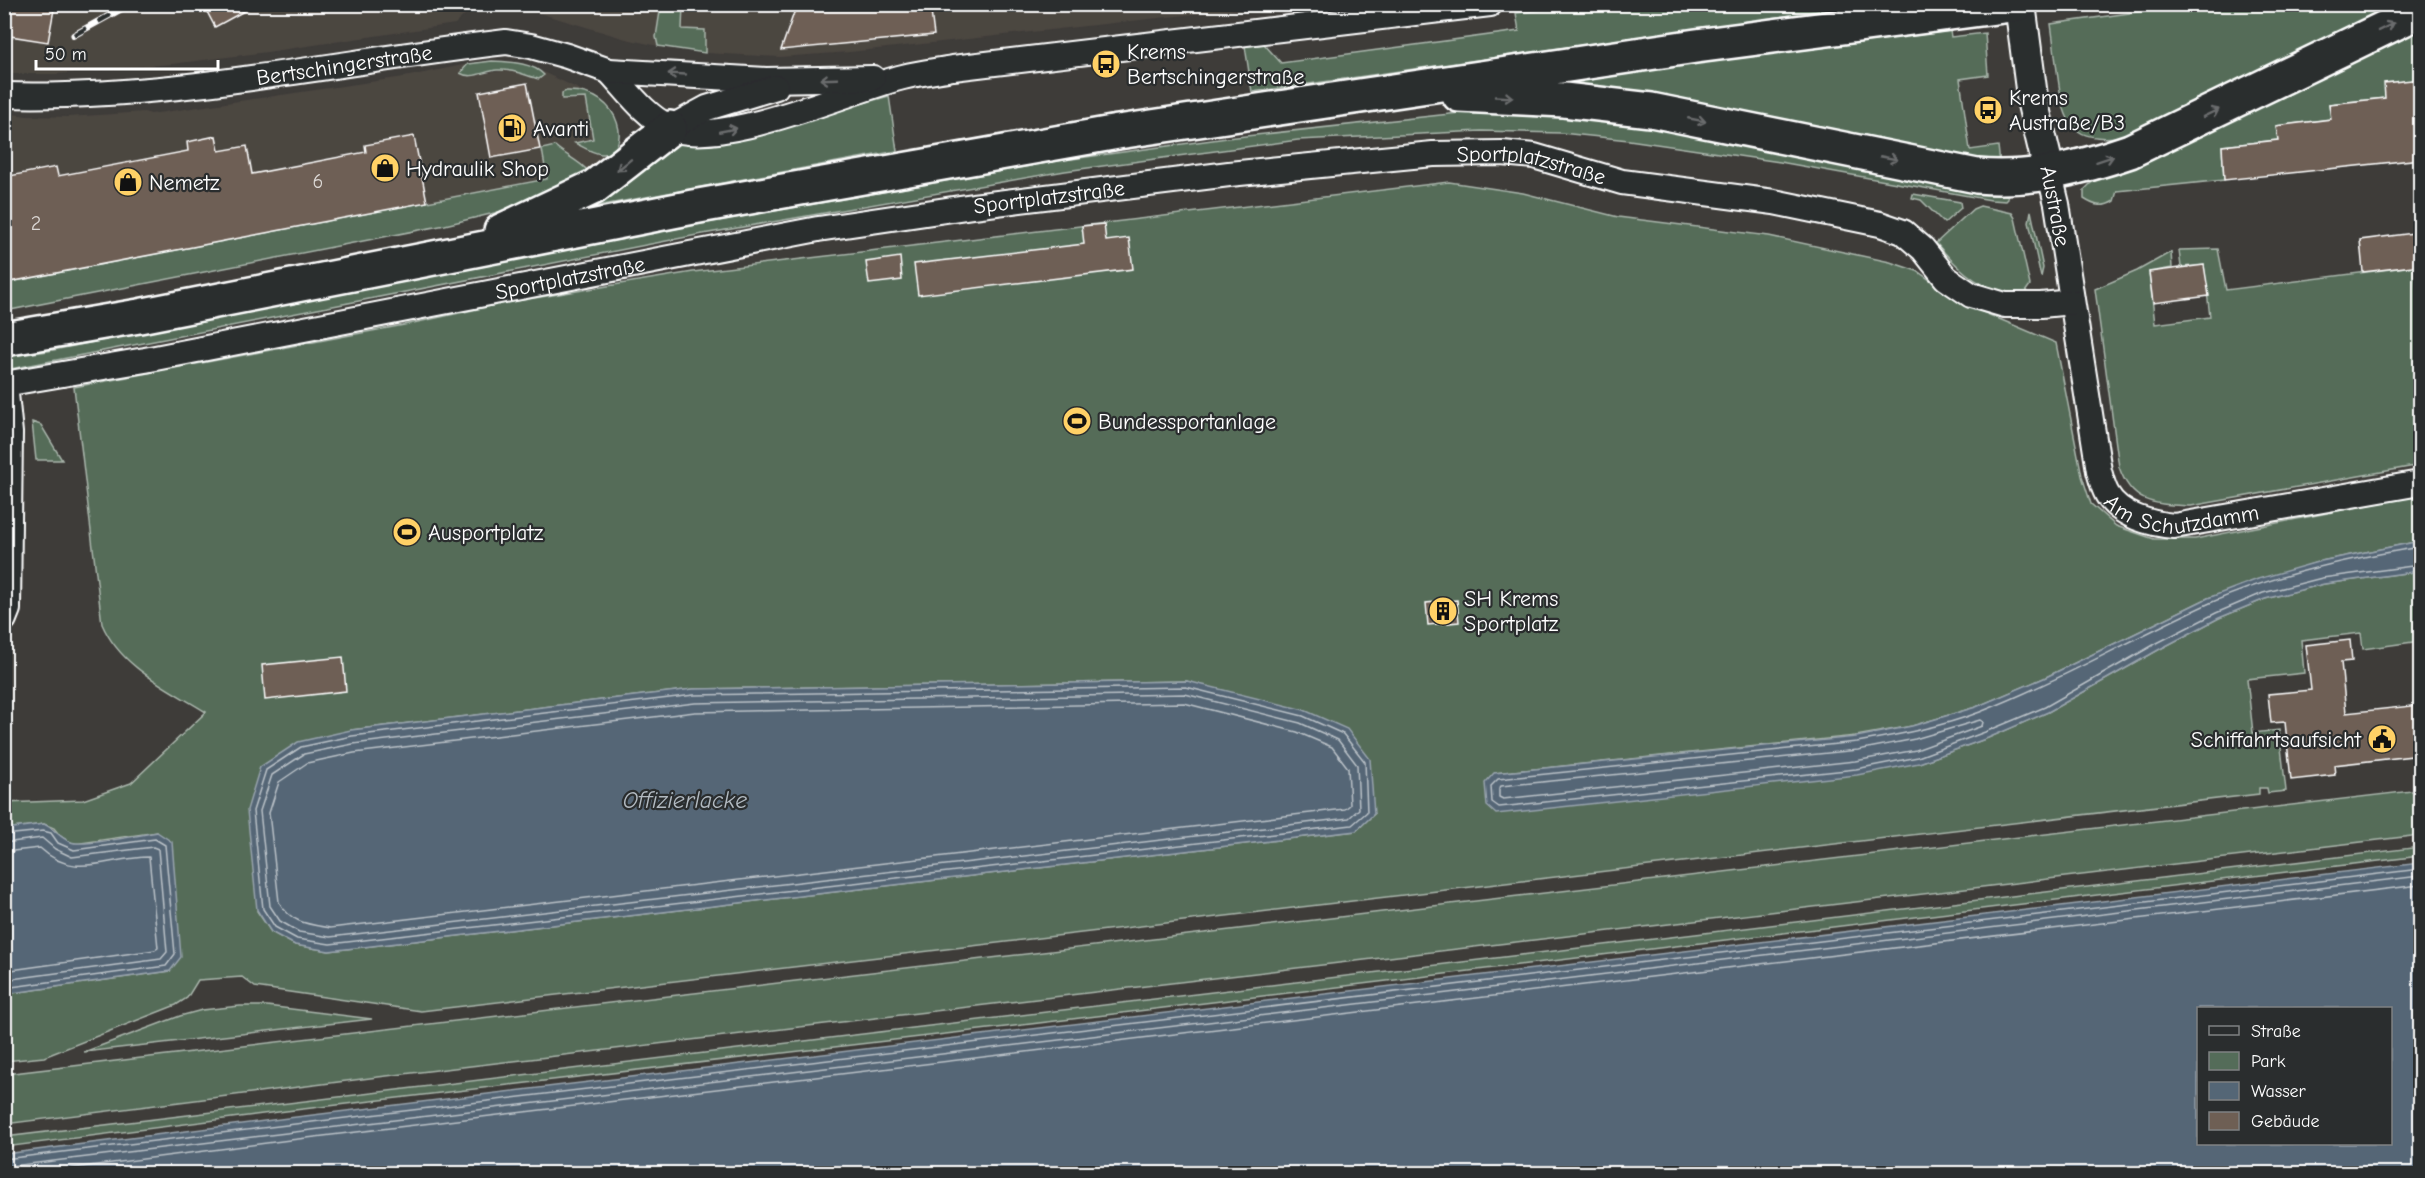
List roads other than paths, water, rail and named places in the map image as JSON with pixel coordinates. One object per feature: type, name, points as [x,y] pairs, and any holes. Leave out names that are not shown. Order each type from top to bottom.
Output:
[{"type":"highway","points":[[4,339],[139,316],[450,254],[936,162],[1383,91],[1696,46],[2020,4]]},
{"type":"highway","points":[[1383,91],[1564,100],[1640,109],[1977,176],[2011,178],[2097,162],[2130,151],[2421,11]]},
{"type":"highway","points":[[450,254],[594,187],[670,128]]},
{"type":"main road","name":"Austraße","points":[[2020,4],[2033,104],[2049,171]]},
{"type":"street","name":"Bertschingerstraße","points":[[4,95],[53,96],[185,86],[506,42],[558,53],[609,71],[799,80],[902,77],[963,67],[1490,4]]},
{"type":"street","name":"Bertschingerstraße","points":[[609,71],[644,109],[670,128],[700,132],[737,128],[902,77]]},
{"type":"street","name":"Bertschingerstraße","points":[[670,128],[708,108],[799,80]]},
{"type":"street","name":"Sportplatzstraße","points":[[5,384],[145,360],[818,229],[949,209],[1229,174],[1434,154],[1502,153],[1534,156],[1622,182],[1774,202],[1880,224],[1903,232],[1923,249],[1946,278],[1971,295],[2005,305],[2072,302]]},
{"type":"street","name":"Austraße","points":[[2049,171],[2057,204],[2072,302]]},
{"type":"street","name":"Am Schutzdamm","points":[[2072,302],[2099,471],[2107,495],[2125,512],[2152,524],[2174,526],[2421,483]]},
{"type":"street","points":[[4,620],[8,609],[10,433],[5,384]]},
{"type":"water","points":[[2420,541],[2420,571],[2324,584],[2265,599],[2219,618],[2048,712],[1988,738],[1919,763],[1857,775],[1496,814],[1487,806],[1485,783],[1494,773],[1856,737],[1912,726],[1976,707],[2044,678],[2208,598],[2258,579],[2321,561]]},
{"type":"water","name":"Offizierlacke","points":[[1187,681],[1304,710],[1347,729],[1370,759],[1374,814],[1356,831],[329,951],[295,945],[271,932],[257,910],[247,810],[260,767],[298,742],[351,730],[693,689]]},
{"type":"water","points":[[44,824],[67,840],[77,843],[157,832],[172,842],[181,957],[170,971],[5,994],[5,829]]},
{"type":"water","points":[[2420,863],[2420,1173],[5,1173],[5,1154],[288,1118]]},
{"type":"railway","points":[[74,35],[130,4]]},
{"type":"place","name":"Krems Bertschingerstraße","points":[[1106,64]]},
{"type":"place","name":"Krems Austraße/B3","points":[[1988,110]]},
{"type":"place","name":"Avanti","points":[[512,128]]},
{"type":"place","name":"Hydraulik Shop","points":[[385,168]]},
{"type":"place","name":"Nemetz","points":[[128,182]]},
{"type":"place","name":"Bundessportanlage","points":[[1077,421]]},
{"type":"place","name":"Ausportplatz","points":[[407,532]]},
{"type":"place","name":"SH Krems Sportplatz","points":[[1443,611]]},
{"type":"place","name":"Schiffahrtsaufsicht","points":[[2382,739]]}]
